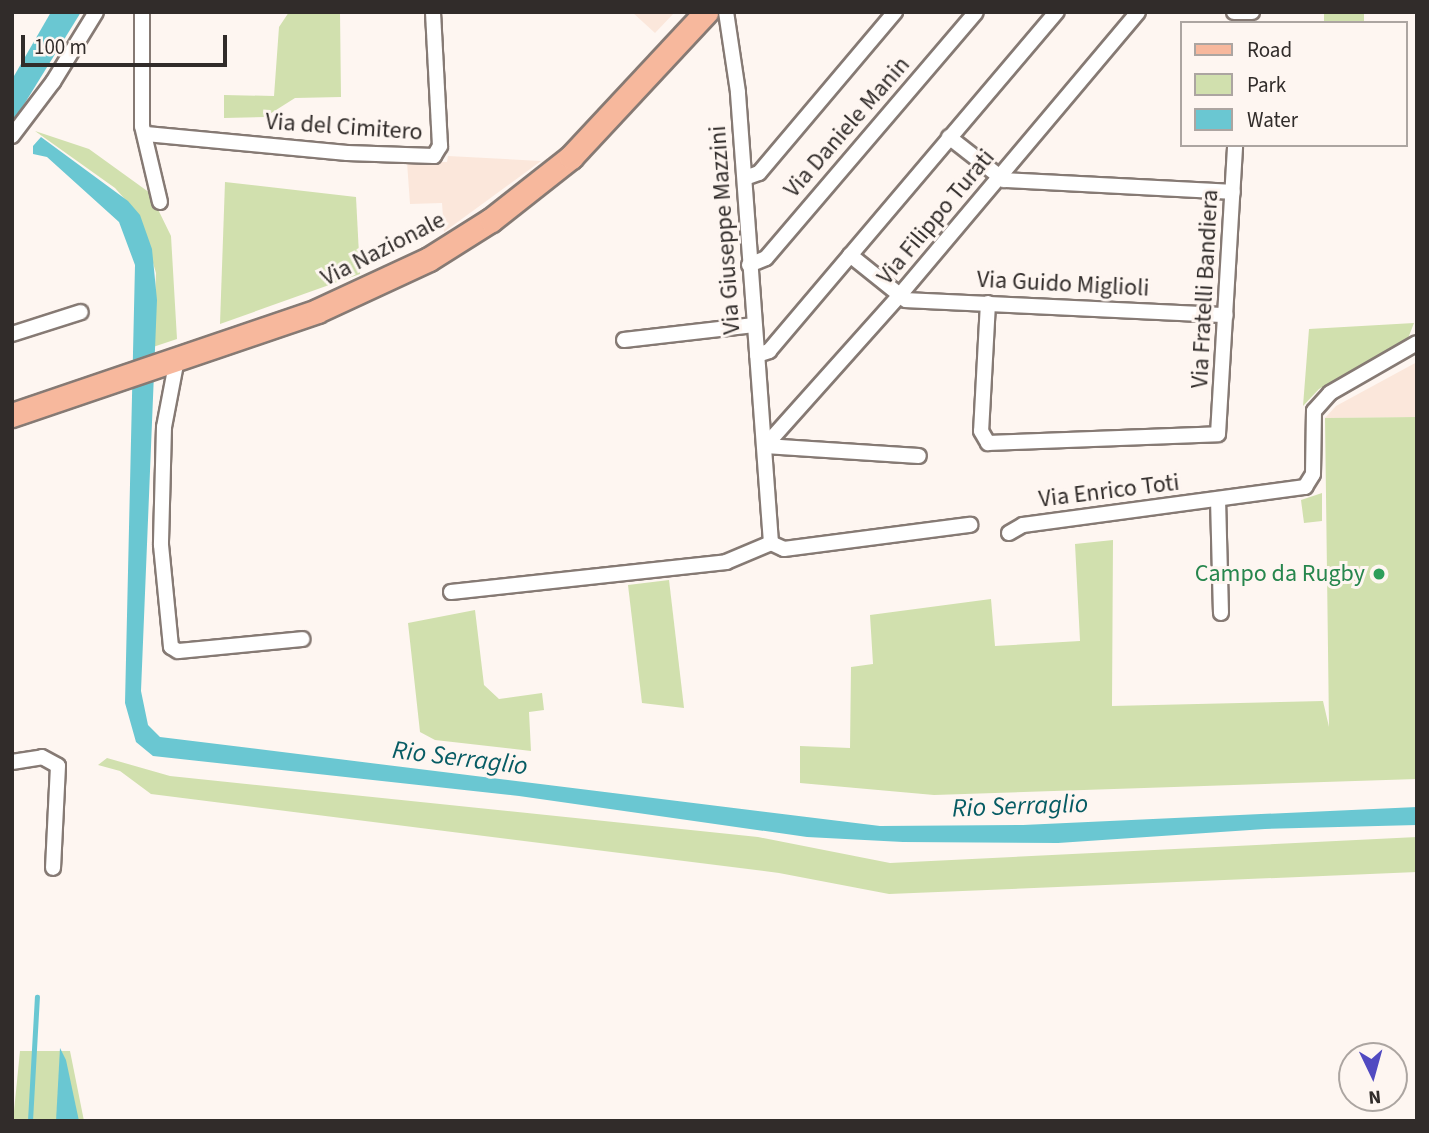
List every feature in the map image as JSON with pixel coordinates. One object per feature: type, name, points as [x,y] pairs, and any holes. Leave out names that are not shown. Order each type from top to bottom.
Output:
[{"type":"main road","name":"Via Nazionale","points":[[12,415],[359,293],[429,259],[491,220],[593,136],[706,12]]},
{"type":"street","points":[[12,136],[53,82],[96,12]]},
{"type":"street","points":[[142,12],[142,126],[160,202]]},
{"type":"street","name":"Via del Cimitero","points":[[146,134],[347,153],[434,156],[440,146],[433,12]]},
{"type":"street","name":"Via Giuseppe Mazzini","points":[[726,12],[733,33],[771,543]]},
{"type":"street","points":[[745,178],[759,173],[895,12]]},
{"type":"street","name":"Via Daniele Manin","points":[[749,265],[766,258],[976,12]]},
{"type":"street","points":[[757,355],[769,351],[1057,12]]},
{"type":"street","name":"Via Filippo Turati","points":[[765,446],[899,296],[1138,12]]},
{"type":"street","points":[[949,137],[998,178],[1233,192]]},
{"type":"street","name":"Via Fratelli Bandiera","points":[[988,303],[984,440],[1218,434],[1235,147]]},
{"type":"street","points":[[850,255],[899,296]]},
{"type":"street","name":"Via Guido Miglioli","points":[[899,296],[1226,315]]},
{"type":"street","points":[[12,334],[81,312]]},
{"type":"street","points":[[624,340],[754,326]]},
{"type":"street","name":"Via Enrico Toti","points":[[1009,533],[1023,525],[1305,487],[1313,474],[1314,411],[1331,393],[1417,343]]},
{"type":"street","points":[[171,361],[164,427],[161,545],[171,646],[178,651],[302,639]]},
{"type":"street","points":[[765,446],[919,456]]},
{"type":"street","points":[[1218,499],[1221,614]]},
{"type":"street","points":[[451,592],[726,562],[771,543],[784,549],[971,525]]},
{"type":"street","points":[[12,762],[42,757],[58,766],[53,868]]},
{"type":"shaded area","points":[[632,12],[675,12],[655,33]]},
{"type":"shaded area","points":[[448,156],[541,161],[444,232],[442,203],[410,204],[407,162],[447,162]]},
{"type":"shaded area","points":[[1417,362],[1417,417],[1325,418],[1336,406]]},
{"type":"green space","points":[[289,12],[340,12],[341,97],[295,98],[265,117],[224,118],[224,95],[274,96],[279,27]]},
{"type":"green space","points":[[1324,12],[1364,12],[1364,21],[1324,21]]},
{"type":"green space","points":[[35,131],[89,149],[150,193],[171,236],[177,339],[153,347],[156,273],[139,215],[115,188]]},
{"type":"green space","points":[[225,182],[356,197],[360,274],[220,324]]},
{"type":"green space","points":[[1414,323],[1407,341],[1319,389],[1303,406],[1309,329]]},
{"type":"green space","points":[[1417,417],[1417,779],[934,795],[800,783],[800,746],[850,748],[851,667],[873,664],[870,615],[991,599],[995,646],[1080,641],[1075,544],[1113,540],[1112,706],[1323,701],[1329,727],[1325,418]]},
{"type":"green space","points":[[1322,493],[1322,521],[1304,523],[1301,500]]},
{"type":"green space","points":[[669,580],[684,708],[642,703],[628,585]]},
{"type":"green space","points":[[475,610],[484,685],[499,699],[542,693],[544,710],[529,712],[531,751],[435,740],[420,732],[408,623]]},
{"type":"green space","points":[[107,758],[170,776],[758,837],[890,863],[1417,837],[1417,872],[889,894],[779,873],[151,794],[120,771],[98,765]]},
{"type":"green space","points":[[20,1051],[70,1051],[84,1121],[13,1121]]},
{"type":"water","points":[[51,12],[81,12],[12,124],[14,76]]},
{"type":"water","points":[[41,137],[128,201],[140,215],[152,249],[157,300],[141,691],[148,725],[160,737],[880,826],[1023,825],[1417,807],[1417,825],[1265,829],[1058,843],[903,842],[807,837],[519,796],[153,756],[136,742],[125,703],[135,265],[119,222],[47,157],[33,154],[33,146]]},
{"type":"water","points":[[60,1048],[66,1060],[79,1121],[56,1121]]},
{"type":"waterway","points":[[30,1121],[37,997]]},
{"type":"place","name":"Campo da Rugby","points":[[1379,574]]},
{"type":"water label","name":"Rio Serraglio","points":[[460,758]]},
{"type":"water label","name":"Rio Serraglio","points":[[1020,806]]}]
